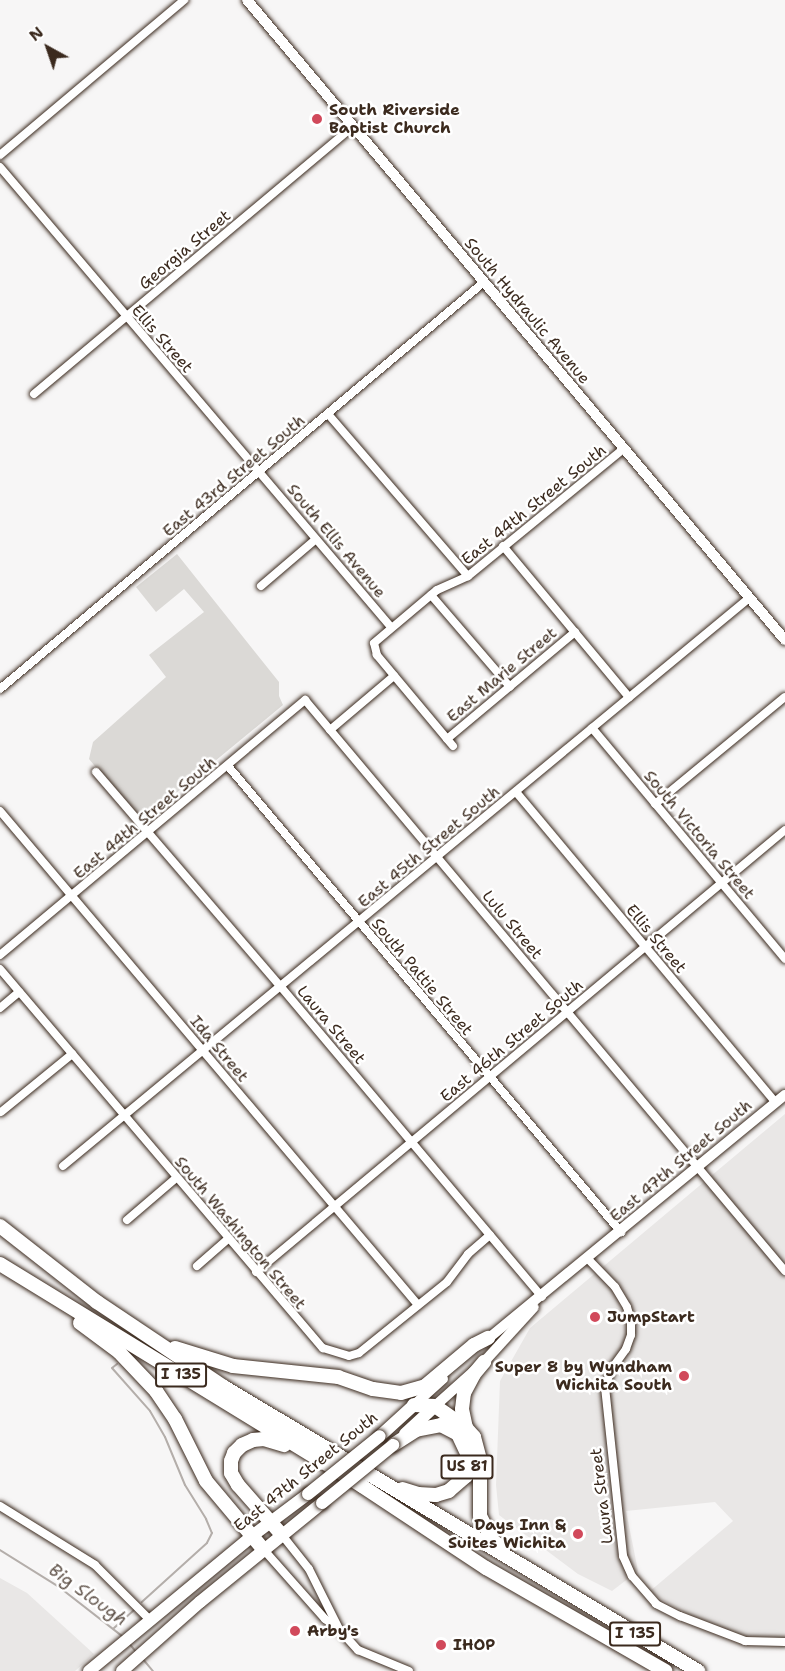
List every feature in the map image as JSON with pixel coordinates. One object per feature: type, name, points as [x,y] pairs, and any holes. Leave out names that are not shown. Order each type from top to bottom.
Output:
[{"type":"highway","name":"I 135","points":[[0,1226],[61,1276],[128,1324],[224,1387],[698,1671]]},
{"type":"highway","name":"I 135","points":[[0,1265],[303,1451],[486,1568],[665,1671]]},
{"type":"highway","points":[[0,1265],[90,1330],[134,1367],[156,1391],[175,1419],[206,1481],[264,1550]]},
{"type":"highway","points":[[128,1324],[183,1352],[233,1366],[338,1377],[373,1389],[401,1393],[425,1386],[474,1345],[488,1338]]},
{"type":"highway","points":[[466,1428],[462,1409],[464,1395],[474,1374],[484,1362]]},
{"type":"highway","points":[[414,1405],[435,1406],[466,1428],[474,1437],[480,1459],[479,1504],[484,1528],[493,1541],[573,1598]]},
{"type":"highway","name":"US 81","points":[[375,1479],[418,1494],[436,1495],[450,1491],[466,1476],[468,1455],[458,1434],[450,1428],[441,1425],[423,1428],[393,1444]]},
{"type":"highway","points":[[282,1535],[248,1498],[231,1473],[234,1453],[242,1445],[253,1440],[264,1439],[303,1451]]},
{"type":"main road","name":"East 47th Street South","points":[[89,1671],[252,1536],[380,1436],[414,1405]]},
{"type":"main road","name":"East 47th Street South","points":[[124,1669],[393,1444],[435,1406]]},
{"type":"street","points":[[0,155],[184,0]]},
{"type":"street","name":"South Hydraulic Avenue","points":[[247,0],[785,640]]},
{"type":"street","name":"Georgia Street","points":[[34,394],[353,126]]},
{"type":"street","name":"Ellis Street","points":[[0,167],[258,473]]},
{"type":"street","name":"East 43rd Street South","points":[[0,689],[484,282]]},
{"type":"street","points":[[328,414],[468,576]]},
{"type":"street","name":"East 44th Street South","points":[[394,676],[376,655],[374,643],[431,595],[468,576],[503,546],[543,518],[623,449]]},
{"type":"street","name":"South Ellis Avenue","points":[[258,473],[267,480],[391,627]]},
{"type":"street","points":[[261,586],[316,539]]},
{"type":"street","points":[[503,546],[630,697]]},
{"type":"street","points":[[431,595],[510,687]]},
{"type":"street","name":"East 45th Street South","points":[[63,1166],[749,598]]},
{"type":"street","name":"East Marie Street","points":[[447,739],[575,632]]},
{"type":"street","points":[[330,730],[394,676],[453,746]]},
{"type":"street","points":[[655,804],[785,697]]},
{"type":"street","name":"East 44th Street South","points":[[0,955],[148,834],[305,700]]},
{"type":"street","name":"Lulu Street","points":[[305,700],[785,1271]]},
{"type":"street","name":"South Victoria Street","points":[[592,729],[785,958]]},
{"type":"street","name":"South Pattie Street","points":[[228,766],[621,1232]]},
{"type":"street","name":"Laura Street","points":[[96,772],[542,1297]]},
{"type":"street","name":"Ellis Street","points":[[516,792],[776,1103]]},
{"type":"street","name":"Ida Street","points":[[0,811],[418,1305]]},
{"type":"street","name":"East 46th Street South","points":[[255,1272],[785,830]]},
{"type":"street","name":"South Washington Street","points":[[0,969],[319,1345],[349,1356],[359,1353],[447,1282],[468,1254],[490,1235]]},
{"type":"street","points":[[0,1008],[19,992]]},
{"type":"street","points":[[1,1112],[72,1054]]},
{"type":"street","name":"East 47th Street South","points":[[414,1405],[488,1338],[542,1297],[785,1095]]},
{"type":"street","points":[[127,1220],[176,1178]]},
{"type":"street","points":[[197,1266],[228,1239]]},
{"type":"street","name":"Laura Street","points":[[588,1259],[615,1287],[627,1307],[631,1321],[631,1335],[626,1349],[611,1370],[605,1387],[623,1556],[632,1576],[656,1604],[680,1616],[745,1641],[785,1642]]},
{"type":"street","name":"East 47th Street South","points":[[435,1406],[484,1362],[542,1297]]},
{"type":"street","points":[[0,1506],[95,1566],[146,1623]]},
{"type":"street","points":[[282,1535],[309,1569],[338,1628]]},
{"type":"street","points":[[264,1550],[325,1619],[338,1628],[358,1650],[409,1671]]},
{"type":"shaded area","points":[[177,554],[279,682],[279,696],[283,705],[141,822],[89,759],[93,742],[166,677],[149,655],[204,612],[184,589],[156,612],[136,587]]},
{"type":"shaded area","points":[[785,1114],[785,1642],[745,1641],[714,1629],[649,1592],[733,1521],[715,1502],[626,1511],[638,1571],[612,1591],[578,1574],[499,1515],[496,1485],[500,1381],[530,1328]]},
{"type":"shaded area","points":[[0,1578],[27,1593],[94,1654],[75,1671],[0,1671]]},
{"type":"waterway","points":[[117,1364],[112,1368],[150,1411],[165,1437],[185,1485],[212,1533],[207,1543],[142,1602]]},
{"type":"waterway","name":"Big Slough","points":[[0,1550],[59,1587],[122,1636]]},
{"type":"waterway","points":[[114,1628],[134,1610]]},
{"type":"waterway","name":"Big Slough","points":[[128,1642],[136,1652]]},
{"type":"waterway","name":"Big Slough","points":[[142,1658],[153,1671]]},
{"type":"place","name":"South Riverside Baptist Church","points":[[317,119]]},
{"type":"place","name":"JumpStart","points":[[595,1317]]},
{"type":"place","name":"Super 8 by Wyndham Wichita South","points":[[684,1376]]},
{"type":"place","name":"Days Inn & Suites Wichita","points":[[578,1534]]},
{"type":"place","name":"Arby's","points":[[295,1631]]},
{"type":"place","name":"IHOP","points":[[441,1645]]}]
